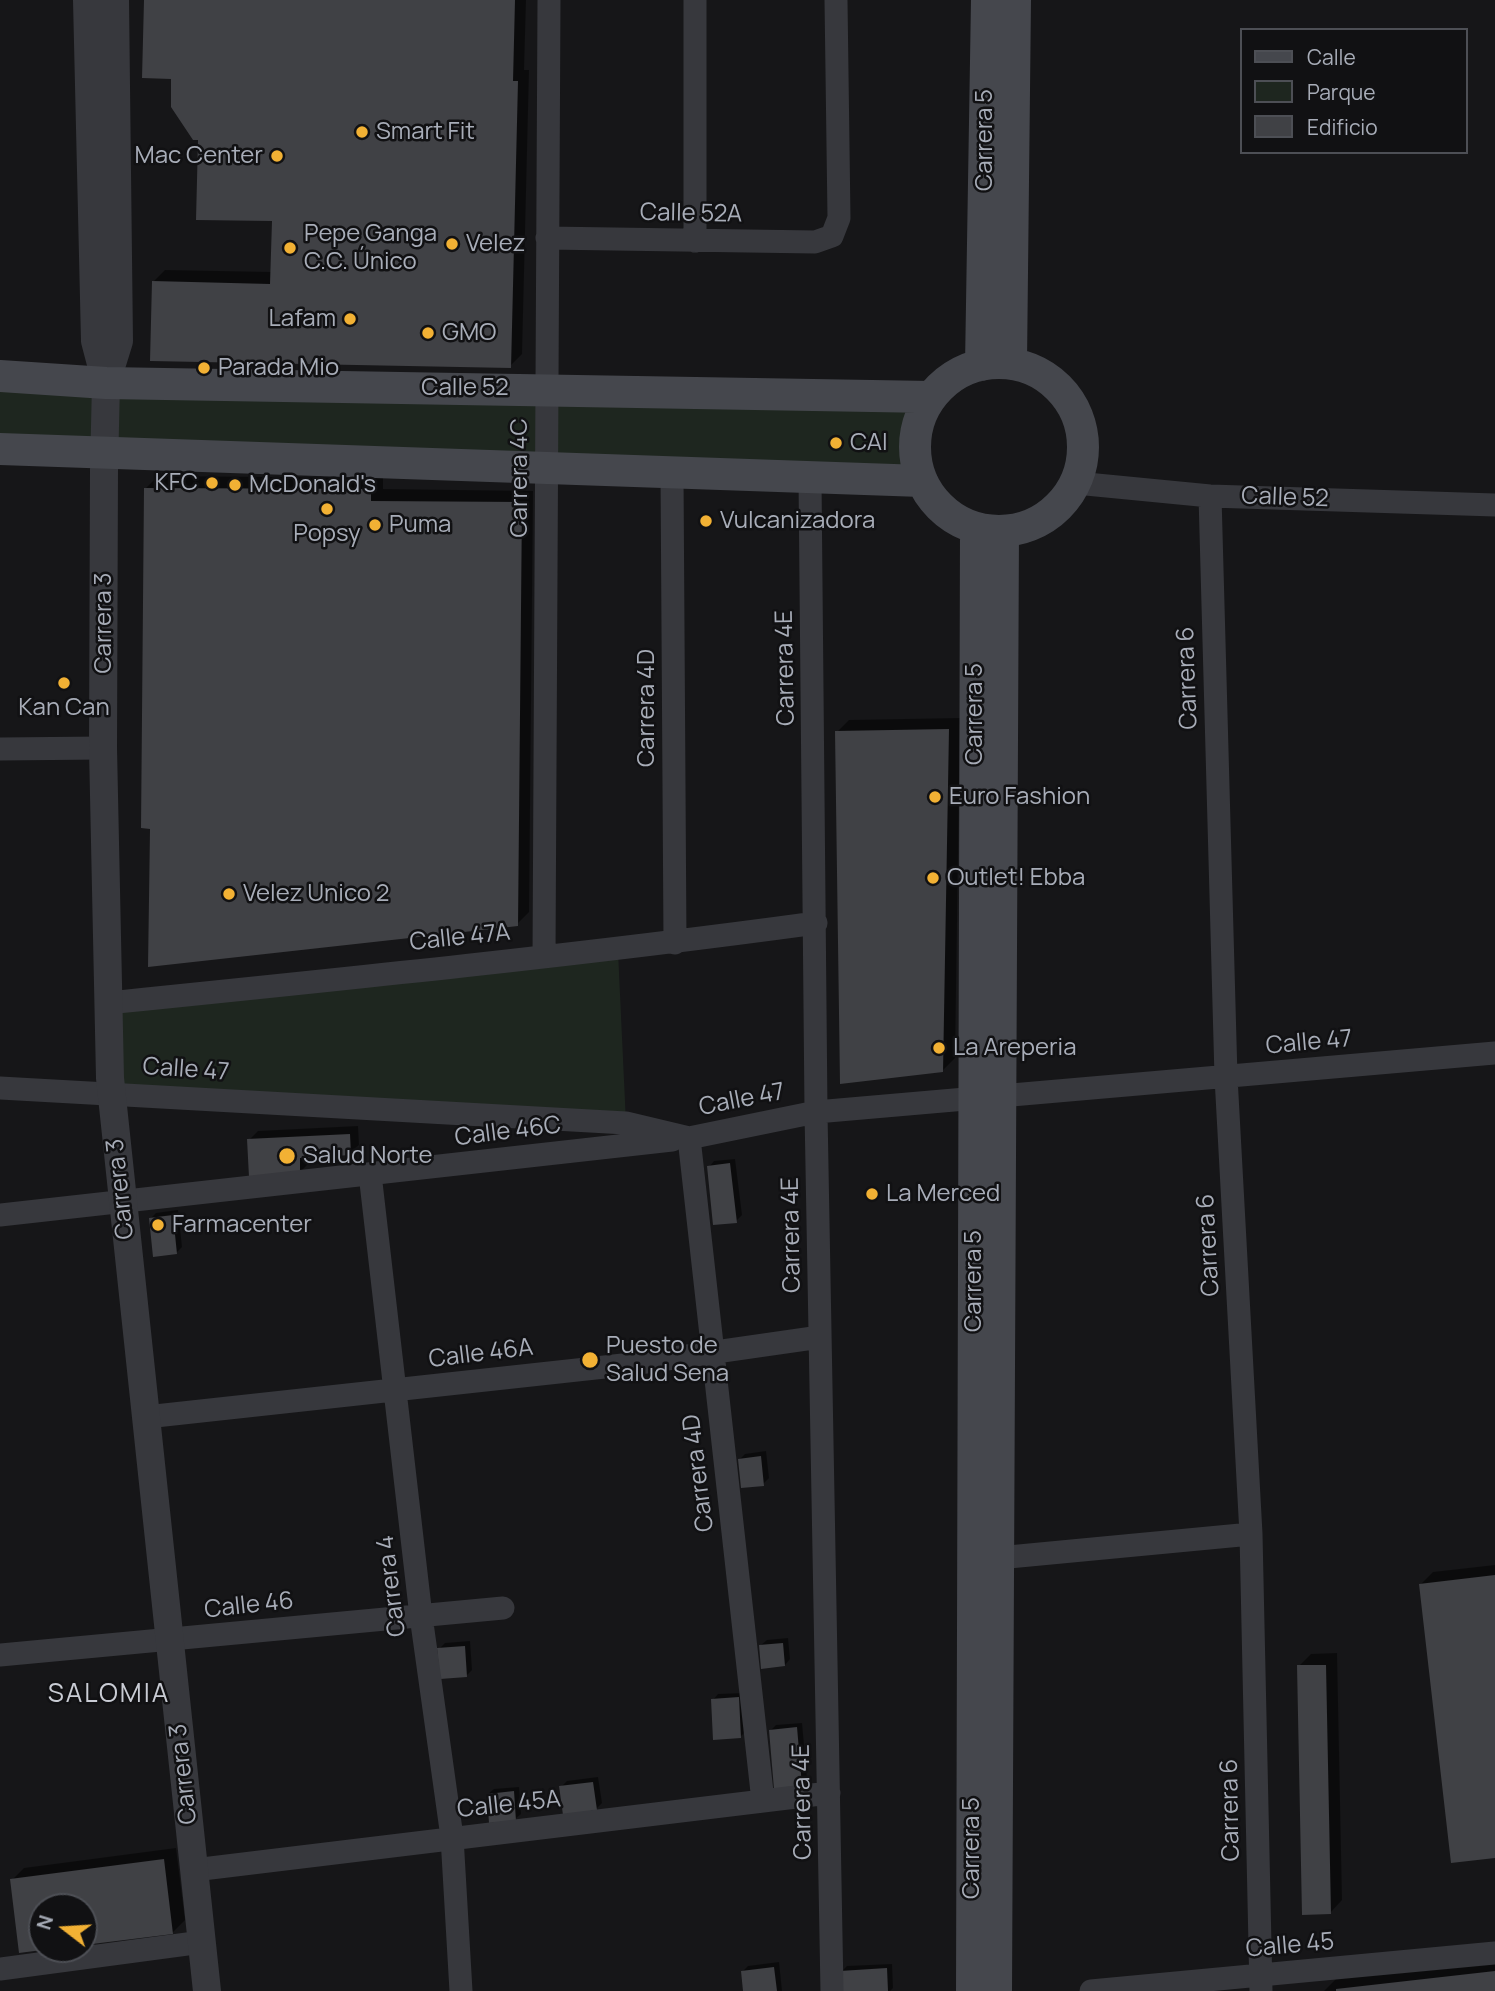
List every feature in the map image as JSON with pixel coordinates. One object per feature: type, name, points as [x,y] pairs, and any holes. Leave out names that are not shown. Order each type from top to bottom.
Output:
[{"type":"main road","name":"Carrera 5","points":[[987,0],[1001,32]]},
{"type":"main road","name":"Carrera 5","points":[[996,364],[1001,32],[1015,0]]},
{"type":"main road","points":[[996,364],[1044,375],[1069,399],[1082,431],[1084,449],[1076,483],[1054,512],[1021,530],[989,531],[943,511],[922,481],[916,460],[915,439],[920,418],[930,397],[961,372],[996,364]]},
{"type":"main road","name":"Calle 52","points":[[0,376],[107,383],[930,397]]},
{"type":"main road","points":[[0,449],[922,481]]},
{"type":"main road","name":"Carrera 5","points":[[972,1991],[987,1098],[989,531]]},
{"type":"main road","name":"Carrera 5","points":[[987,1098],[998,1558],[996,1991]]},
{"type":"street","name":"Carrera 3","points":[[87,0],[95,341],[107,383]]},
{"type":"street","name":"Carrera 3","points":[[115,0],[119,341],[107,383],[104,453],[103,748],[111,1092],[207,1991]]},
{"type":"street","name":"Carrera 4C","points":[[544,956],[549,0]]},
{"type":"street","points":[[695,0],[695,241]]},
{"type":"street","name":"Calle 52A","points":[[547,238],[815,242],[832,236],[839,218],[836,0]]},
{"type":"street","name":"Carrera 4D","points":[[672,472],[675,943]]},
{"type":"street","name":"Carrera 4E","points":[[810,478],[816,1112],[832,1991]]},
{"type":"street","name":"Calle 52","points":[[1076,483],[1210,496],[1495,505]]},
{"type":"street","name":"Carrera 6","points":[[1210,496],[1226,1077],[1251,1534],[1260,1983]]},
{"type":"street","points":[[0,749],[103,748]]},
{"type":"street","name":"Calle 47A","points":[[108,1003],[544,956],[618,951],[816,923]]},
{"type":"street","name":"Calle 47","points":[[0,1088],[111,1092],[626,1124],[688,1138],[816,1112],[1495,1053]]},
{"type":"street","name":"Carrera 4D","points":[[688,1138],[764,1801]]},
{"type":"street","name":"Calle 46C","points":[[0,1215],[688,1138]]},
{"type":"street","name":"Carrera 4","points":[[370,1174],[422,1616],[452,1837],[461,1991]]},
{"type":"street","name":"Calle 46A","points":[[146,1417],[711,1354],[820,1337]]},
{"type":"street","points":[[998,1558],[1251,1534]]},
{"type":"street","name":"Calle 46","points":[[0,1655],[503,1608]]},
{"type":"street","name":"Calle 45A","points":[[194,1870],[829,1793]]},
{"type":"street","points":[[0,1969],[202,1942]]},
{"type":"street","name":"Calle 45","points":[[1091,1991],[1260,1983],[1495,1953]]},
{"type":"green space","points":[[0,376],[931,397],[917,438],[917,459],[922,481],[0,449]]},
{"type":"green space","points":[[618,951],[626,1123],[111,1092],[108,1003]]},
{"type":"building","points":[[144,0],[515,0],[513,81],[518,81],[511,368],[150,361],[152,281],[270,284],[272,221],[196,220],[198,140],[193,140],[171,107],[171,79],[142,78]]},
{"type":"building","points":[[144,488],[371,489],[371,501],[522,502],[518,926],[148,967],[150,829],[141,828]]},
{"type":"building","points":[[949,729],[943,1072],[840,1084],[835,731]]},
{"type":"building","name":"Salud Norte","points":[[350,1134],[351,1155],[300,1158],[300,1174],[249,1177],[247,1139]]},
{"type":"building","points":[[730,1163],[737,1223],[713,1225],[707,1166]]},
{"type":"building","points":[[173,1215],[177,1254],[153,1257],[149,1218]]},
{"type":"building","points":[[761,1456],[764,1486],[741,1488],[738,1459]]},
{"type":"building","points":[[1495,1575],[1495,1858],[1451,1863],[1419,1584]]},
{"type":"building","points":[[783,1643],[785,1666],[761,1669],[759,1645]]},
{"type":"building","points":[[465,1646],[467,1677],[440,1679],[437,1648]]},
{"type":"building","points":[[1297,1665],[1326,1665],[1331,1914],[1302,1915]]},
{"type":"building","points":[[739,1697],[741,1738],[713,1740],[711,1699]]},
{"type":"building","points":[[797,1727],[802,1786],[774,1789],[769,1730]]},
{"type":"building","points":[[593,1782],[597,1810],[563,1815],[559,1786]]},
{"type":"building","points":[[514,1791],[516,1821],[489,1823],[487,1794]]},
{"type":"building","points":[[164,1859],[173,1934],[98,1943],[98,1893],[28,1893],[28,1952],[19,1953],[10,1879]]},
{"type":"building","points":[[774,1967],[777,1991],[743,1991],[741,1971]]},
{"type":"building","points":[[887,1968],[888,1991],[841,1991],[840,1971]]},
{"type":"building","points":[[1495,1971],[1495,1991],[1336,1991],[1336,1989]]},
{"type":"place","name":"Smart Fit","points":[[362,132]]},
{"type":"place","name":"Mac Center","points":[[277,156]]},
{"type":"place","name":"Velez","points":[[452,244]]},
{"type":"place","name":"Pepe Ganga C.C. Único","points":[[290,248]]},
{"type":"place","name":"Lafam","points":[[350,319]]},
{"type":"place","name":"GMO","points":[[428,333]]},
{"type":"place","name":"Parada Mio","points":[[204,368]]},
{"type":"place","name":"CAI","points":[[836,443]]},
{"type":"place","name":"KFC","points":[[212,483]]},
{"type":"place","name":"McDonald's","points":[[235,485]]},
{"type":"place","name":"Popsy","points":[[327,509]]},
{"type":"place","name":"Vulcanizadora","points":[[706,521]]},
{"type":"place","name":"Puma","points":[[375,525]]},
{"type":"place","name":"Kan Can","points":[[64,683]]},
{"type":"place","name":"Euro Fashion","points":[[935,797]]},
{"type":"place","name":"Outlet! Ebba","points":[[933,878]]},
{"type":"place","name":"Velez Unico 2","points":[[229,894]]},
{"type":"place","name":"La Areperia","points":[[939,1048]]},
{"type":"place","name":"Salud Norte","points":[[287,1156]]},
{"type":"place","name":"La Merced","points":[[872,1194]]},
{"type":"place","name":"Farmacenter","points":[[158,1225]]},
{"type":"place","name":"Puesto de Salud Sena","points":[[590,1360]]},
{"type":"district","name":"SALOMIA","points":[[109,1695]]}]
